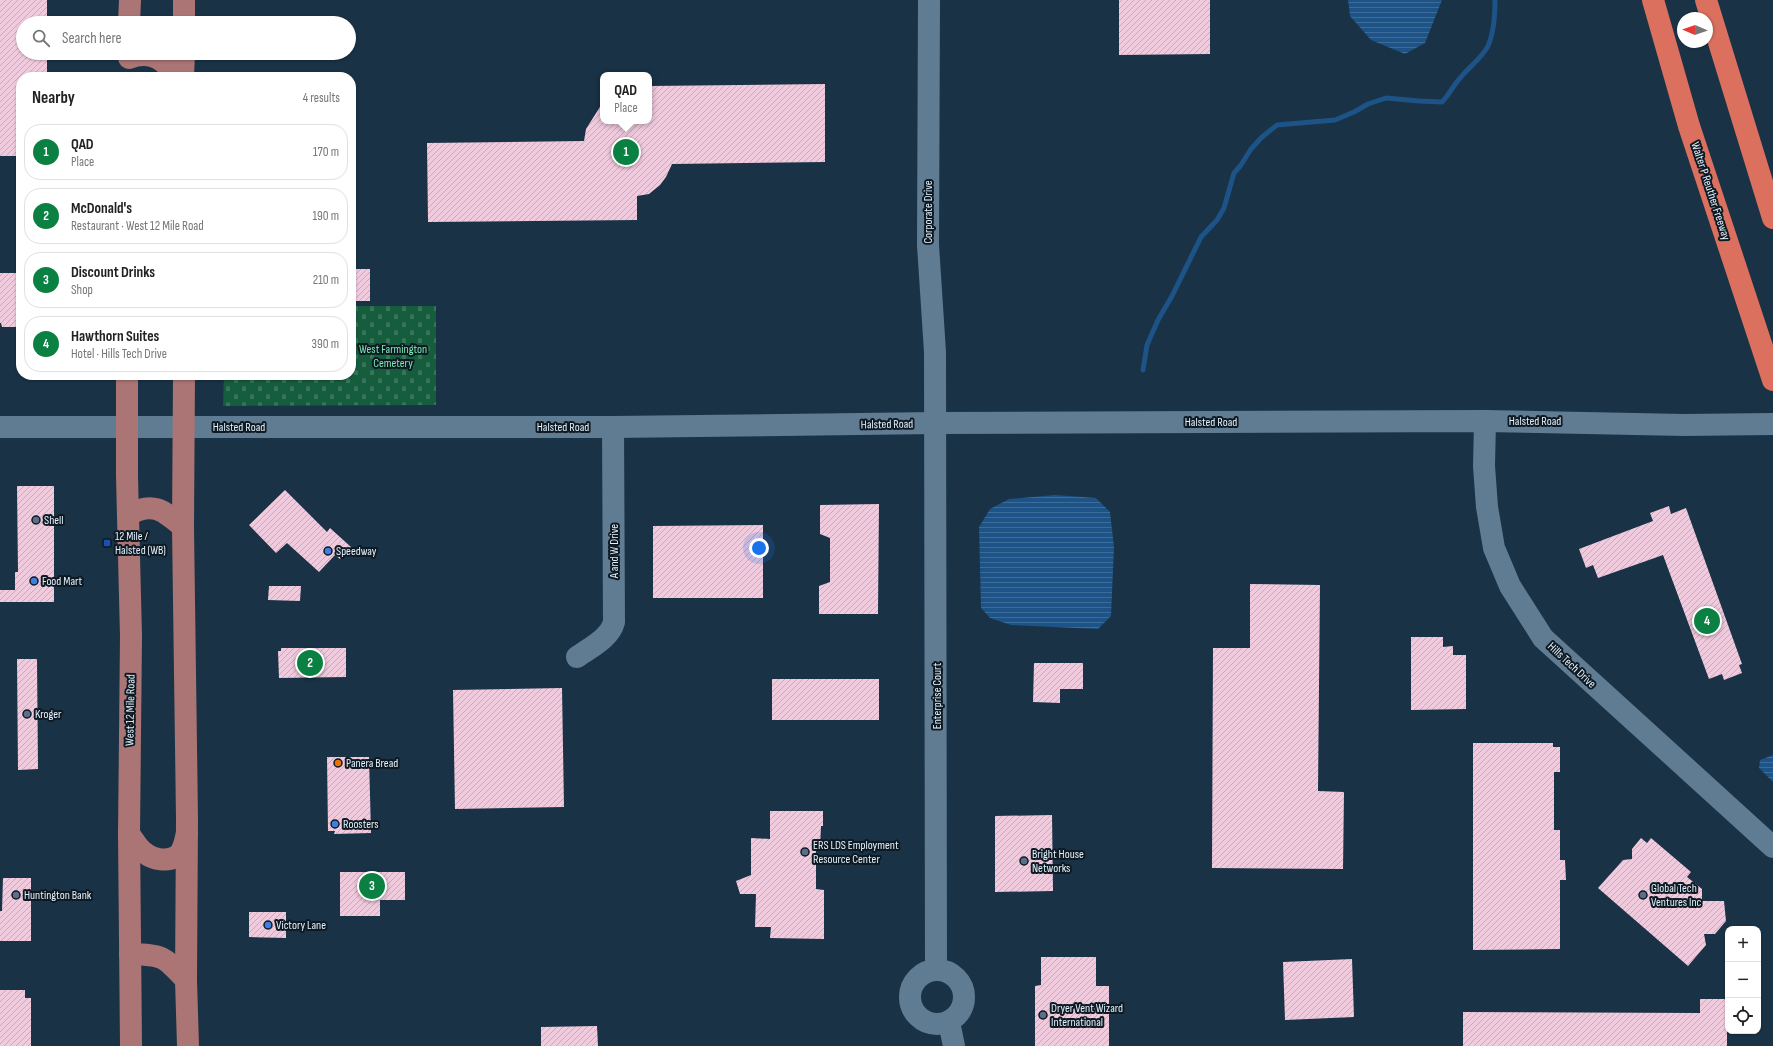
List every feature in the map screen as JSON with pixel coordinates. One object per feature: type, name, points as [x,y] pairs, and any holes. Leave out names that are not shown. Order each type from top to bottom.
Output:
[{"type":"highway","name":"Walter P Reuther Freeway","points":[[1653,0],[1692,134],[1773,380]]},
{"type":"highway","points":[[1706,0],[1773,218]]},
{"type":"main road","points":[[129,16],[130,0]]},
{"type":"main road","points":[[184,0],[184,16]]},
{"type":"main road","points":[[160,60],[172,72]]},
{"type":"main road","points":[[184,60],[184,72]]},
{"type":"main road","name":"West 12 Mile Road","points":[[127,380],[131,636],[129,834],[131,1046]]},
{"type":"main road","points":[[184,380],[185,427],[183,527],[188,833],[186,980],[188,1046]]},
{"type":"main road","points":[[128,515],[139,509],[153,508],[170,516],[183,527]]},
{"type":"main road","points":[[129,834],[144,853],[160,860],[178,855],[184,846],[188,833]]},
{"type":"main road","points":[[130,954],[155,955],[168,961],[186,980]]},
{"type":"street","name":"Corporate Drive","points":[[929,0],[928,245],[935,352],[936,423]]},
{"type":"street","name":"Halsted Road","points":[[0,426],[613,427],[936,423],[1485,421],[1684,425],[1773,424]]},
{"type":"street","name":"Hills Tech Drive","points":[[1485,421],[1484,466],[1487,506],[1494,548],[1510,586],[1539,633],[1575,669],[1773,847]]},
{"type":"street","name":"Enterprise Court","points":[[936,423],[936,969]]},
{"type":"street","name":"A and W Drive","points":[[578,657],[608,635],[612,630],[614,622],[613,427]]},
{"type":"street","points":[[936,969],[947,970],[956,976],[963,985],[965,996],[963,1006],[958,1016],[949,1022],[938,1024],[928,1023],[918,1017],[912,1008],[910,998],[912,987],[917,978],[926,971],[936,969]]},
{"type":"street","points":[[949,1022],[954,1046]]},
{"type":"green space","name":"West Farmington Cemetery","points":[[356,306],[436,306],[436,405],[223,406],[224,380],[356,380]]},
{"type":"water","points":[[1348,0],[1442,0],[1425,43],[1405,54],[1371,40],[1350,16]]},
{"type":"water","points":[[1055,495],[1096,498],[1110,512],[1114,547],[1111,616],[1098,629],[1011,625],[990,618],[981,608],[979,527],[990,509],[1009,499]]},
{"type":"water","points":[[1773,755],[1773,782],[1759,768],[1760,760]]},
{"type":"building","points":[[0,0],[47,0],[47,16],[16,16],[16,60],[47,60],[47,72],[16,72],[16,156],[0,156]]},
{"type":"building","points":[[1119,0],[1210,0],[1210,54],[1119,55]]},
{"type":"building","points":[[825,84],[825,162],[672,164],[666,177],[660,185],[649,194],[637,196],[637,220],[428,222],[427,143],[584,141],[586,129],[600,107],[600,124],[652,124],[652,86]]},
{"type":"building","points":[[356,269],[370,269],[370,301],[356,301]]},
{"type":"building","points":[[0,273],[16,273],[16,327],[2,327],[0,323]]},
{"type":"building","points":[[17,486],[54,486],[54,602],[0,602],[0,590],[15,590],[15,572],[18,572]]},
{"type":"building","points":[[285,490],[327,532],[330,528],[351,547],[340,559],[335,555],[319,572],[287,543],[276,553],[249,525]]},
{"type":"building","points":[[879,504],[878,614],[819,614],[819,586],[830,582],[830,538],[820,534],[820,505]]},
{"type":"building","points":[[1669,506],[1671,514],[1686,508],[1742,664],[1739,665],[1742,673],[1724,680],[1722,674],[1709,679],[1663,555],[1598,578],[1593,565],[1586,568],[1579,549],[1653,521],[1650,513]]},
{"type":"building","points":[[763,525],[763,598],[653,598],[653,526]]},
{"type":"building","points":[[1250,584],[1320,585],[1318,791],[1344,792],[1343,869],[1212,868],[1213,648],[1250,648]]},
{"type":"building","points":[[269,586],[301,586],[300,601],[268,600]]},
{"type":"building","points":[[1411,637],[1443,637],[1443,647],[1453,646],[1453,655],[1466,655],[1466,709],[1411,710]]},
{"type":"building","points":[[281,648],[346,648],[346,677],[279,678],[278,651],[281,651]]},
{"type":"building","name":"Kroger","points":[[17,659],[37,659],[38,769],[18,770]]},
{"type":"building","points":[[1034,663],[1083,663],[1083,689],[1060,689],[1060,703],[1033,702]]},
{"type":"building","points":[[772,679],[879,679],[879,720],[772,720]]},
{"type":"building","points":[[562,688],[564,807],[455,809],[453,690]]},
{"type":"building","points":[[1473,743],[1553,743],[1553,747],[1560,747],[1560,772],[1554,772],[1554,830],[1560,830],[1560,860],[1565,860],[1566,880],[1560,880],[1560,949],[1473,950]]},
{"type":"building","points":[[327,757],[369,757],[371,833],[334,834],[335,831],[328,831]]},
{"type":"building","points":[[770,811],[823,811],[823,826],[821,826],[820,848],[816,848],[816,889],[824,890],[824,939],[770,938],[771,927],[755,927],[756,894],[740,894],[736,881],[751,875],[751,838],[770,839]]},
{"type":"building","name":"Bright House Networks","points":[[1052,815],[1053,891],[995,892],[995,816]]},
{"type":"building","points":[[1641,838],[1647,843],[1651,838],[1691,872],[1687,877],[1702,889],[1702,901],[1724,901],[1726,921],[1715,934],[1704,934],[1706,945],[1688,966],[1598,888],[1623,860],[1632,859],[1632,849]]},
{"type":"building","points":[[340,872],[405,872],[405,900],[380,900],[380,916],[340,916]]},
{"type":"building","name":"Huntington Bank","points":[[3,878],[31,878],[31,941],[0,941],[0,911],[2,911]]},
{"type":"building","name":"Victory Lane","points":[[249,912],[286,912],[286,938],[249,937]]},
{"type":"building","points":[[1041,957],[1096,957],[1096,986],[1109,986],[1109,1046],[1035,1046],[1035,986],[1041,985]]},
{"type":"building","points":[[1352,959],[1354,1017],[1285,1020],[1283,962]]},
{"type":"building","points":[[0,990],[25,990],[25,998],[31,998],[31,1046],[0,1046]]},
{"type":"building","points":[[1700,999],[1725,999],[1725,1034],[1727,1034],[1727,1046],[1463,1046],[1463,1012],[1700,1013]]},
{"type":"building","points":[[597,1026],[598,1046],[541,1046],[541,1027]]},
{"type":"waterway","points":[[1143,370],[1147,345],[1158,320],[1172,296],[1201,237],[1217,220],[1224,208],[1234,173],[1251,149],[1262,137],[1277,125],[1335,120],[1368,104],[1386,98],[1442,102],[1464,73],[1479,58],[1488,46],[1494,23],[1495,0]]},
{"type":"place","name":"QAD","points":[[626,152]]},
{"type":"place","name":"Shell","points":[[36,520]]},
{"type":"place","name":"12 Mile / Halsted (WB)","points":[[107,543]]},
{"type":"place","name":"Speedway","points":[[328,551]]},
{"type":"place","name":"Food Mart","points":[[34,581]]},
{"type":"place","name":"Hawthorn Suites","points":[[1707,621]]},
{"type":"place","name":"McDonald's","points":[[310,663]]},
{"type":"place","name":"Kroger","points":[[27,714]]},
{"type":"place","name":"Panera Bread","points":[[338,763]]},
{"type":"place","name":"Roosters","points":[[335,824]]},
{"type":"place","name":"ERS LDS Employment Resource Center","points":[[805,852]]},
{"type":"place","name":"Bright House Networks","points":[[1024,861]]},
{"type":"place","name":"Discount Drinks","points":[[372,886]]},
{"type":"place","name":"Huntington Bank","points":[[16,895]]},
{"type":"place","name":"Global Tech Ventures Inc","points":[[1643,895]]},
{"type":"place","name":"Victory Lane","points":[[268,925]]},
{"type":"place","name":"Dryer Vent Wizard International","points":[[1043,1015]]}]
